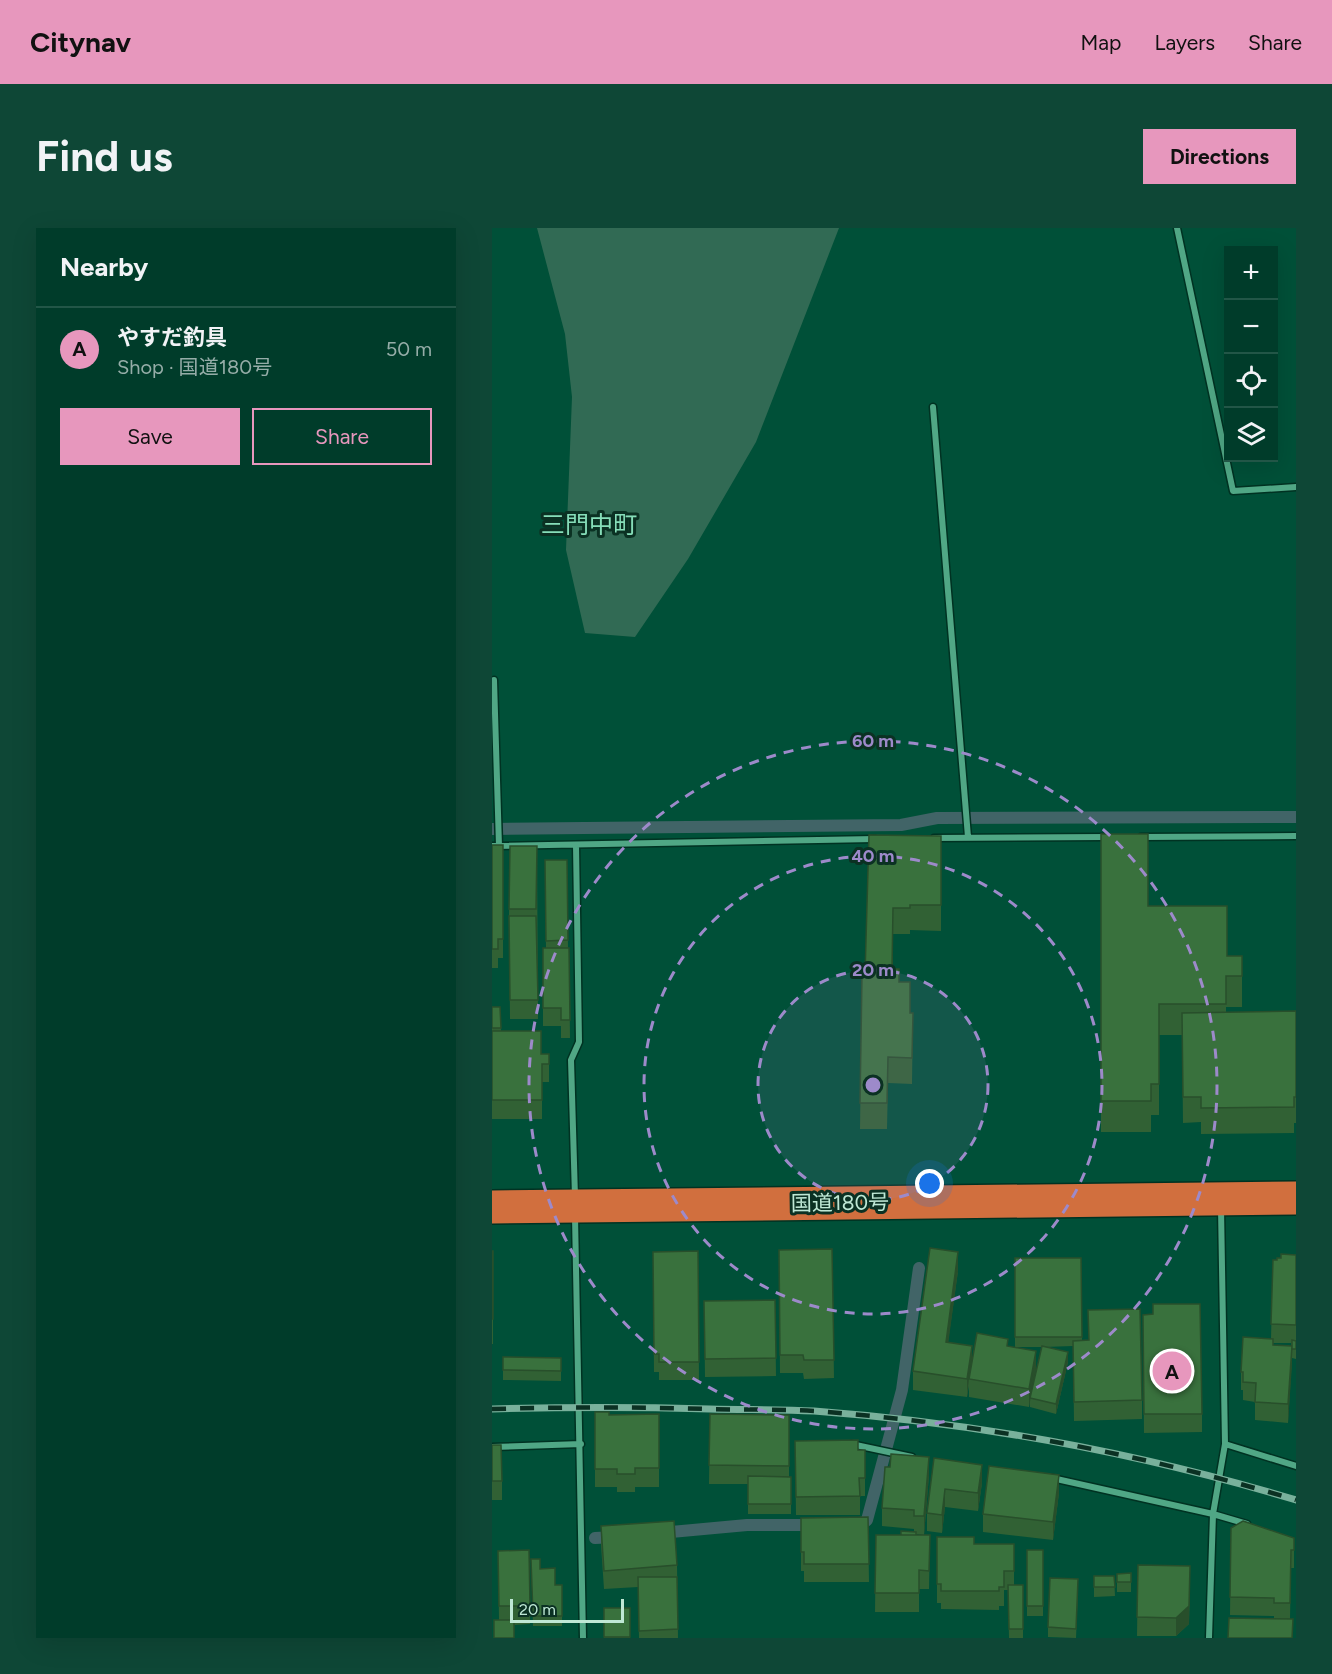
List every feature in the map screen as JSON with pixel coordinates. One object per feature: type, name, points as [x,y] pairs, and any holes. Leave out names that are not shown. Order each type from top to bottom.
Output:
[{"type":"highway","name":"国道180号","points":[[492,1207],[1296,1198]]},
{"type":"street","points":[[1177,228],[1233,491],[1296,486]]},
{"type":"street","points":[[933,407],[968,837]]},
{"type":"street","points":[[494,680],[499,834],[495,846],[885,839]]},
{"type":"street","points":[[1132,837],[1296,836]]},
{"type":"street","points":[[921,838],[1108,837]]},
{"type":"street","points":[[576,845],[579,1042],[571,1060],[581,1444],[583,1638]]},
{"type":"street","points":[[1209,1638],[1213,1514],[1225,1444],[1221,1199]]},
{"type":"street","points":[[492,1447],[581,1444]]},
{"type":"street","points":[[847,1444],[858,1444],[921,1458]]},
{"type":"street","points":[[1225,1444],[1296,1466]]},
{"type":"street","points":[[1043,1477],[1213,1514],[1255,1526]]},
{"type":"green space","points":[[537,228],[839,228],[756,442],[688,559],[635,637],[585,633],[566,550],[572,397],[565,334]]},
{"type":"building","points":[[1101,834],[1148,834],[1148,906],[1227,906],[1227,956],[1242,956],[1242,976],[1226,976],[1226,1004],[1159,1004],[1159,1084],[1151,1084],[1151,1101],[1101,1101]]},
{"type":"building","points":[[869,835],[941,836],[941,905],[910,905],[910,908],[893,908],[892,969],[899,969],[899,982],[910,982],[910,1013],[913,1013],[912,1058],[888,1057],[887,1103],[860,1103],[862,975],[865,975]]},
{"type":"building","points":[[492,845],[503,845],[503,939],[498,939],[498,949],[492,949]]},
{"type":"building","points":[[510,846],[537,846],[536,909],[509,909]]},
{"type":"building","points":[[545,860],[567,860],[568,940],[546,941]]},
{"type":"building","points":[[509,916],[536,916],[538,1000],[510,1000]]},
{"type":"building","points":[[543,948],[569,948],[570,1020],[561,1020],[561,1008],[543,1008]]},
{"type":"building","points":[[492,1007],[500,1007],[501,1028],[492,1028]]},
{"type":"building","points":[[1296,1011],[1294,1107],[1201,1108],[1201,1097],[1183,1097],[1182,1013]]},
{"type":"building","points":[[492,1031],[541,1031],[541,1054],[549,1054],[549,1064],[542,1064],[542,1100],[492,1100]]},
{"type":"building","points":[[930,1248],[958,1252],[946,1342],[972,1346],[967,1379],[913,1371]]},
{"type":"building","points":[[832,1249],[834,1360],[804,1360],[803,1355],[780,1355],[779,1250]]},
{"type":"building","points":[[493,1251],[493,1319],[492,1319]]},
{"type":"building","points":[[698,1251],[699,1362],[659,1362],[659,1354],[654,1354],[653,1252]]},
{"type":"building","points":[[1281,1254],[1296,1255],[1296,1325],[1271,1324],[1273,1260],[1281,1258]]},
{"type":"building","points":[[1015,1258],[1081,1258],[1082,1337],[1015,1337]]},
{"type":"building","points":[[775,1300],[776,1358],[705,1359],[704,1301]]},
{"type":"building","points":[[1153,1304],[1200,1304],[1202,1414],[1144,1414],[1143,1315],[1153,1314]]},
{"type":"building","points":[[1140,1309],[1142,1400],[1074,1402],[1073,1341],[1089,1340],[1088,1310]]},
{"type":"building","points":[[977,1333],[1008,1339],[1007,1346],[1036,1351],[1029,1389],[969,1379]]},
{"type":"building","points":[[1243,1337],[1273,1339],[1273,1345],[1292,1346],[1288,1404],[1255,1402],[1256,1383],[1243,1382],[1243,1372],[1241,1372]]},
{"type":"building","points":[[1292,1340],[1296,1341],[1296,1349],[1292,1349]]},
{"type":"building","points":[[1042,1346],[1068,1352],[1056,1404],[1030,1398]]},
{"type":"building","points":[[503,1357],[561,1358],[561,1371],[503,1370]]},
{"type":"building","points":[[595,1412],[609,1412],[609,1415],[659,1414],[659,1468],[635,1468],[635,1474],[617,1474],[617,1469],[595,1469]]},
{"type":"building","points":[[710,1414],[789,1415],[789,1466],[709,1465]]},
{"type":"building","points":[[858,1440],[858,1450],[865,1450],[865,1478],[859,1478],[860,1496],[796,1497],[795,1441]]},
{"type":"building","points":[[492,1445],[501,1445],[502,1481],[492,1481]]},
{"type":"building","points":[[891,1454],[929,1457],[924,1516],[914,1516],[914,1510],[882,1508],[885,1467],[890,1467]]},
{"type":"building","points":[[934,1458],[982,1465],[978,1493],[945,1489],[942,1515],[927,1513]]},
{"type":"building","points":[[989,1466],[1059,1475],[1053,1522],[983,1514]]},
{"type":"building","points":[[748,1476],[791,1477],[791,1504],[748,1504]]},
{"type":"building","points":[[868,1517],[869,1564],[804,1564],[804,1552],[801,1552],[801,1518]]},
{"type":"building","points":[[674,1521],[677,1565],[604,1571],[601,1526]]},
{"type":"building","points":[[1243,1521],[1294,1538],[1294,1550],[1291,1550],[1290,1603],[1274,1603],[1274,1598],[1230,1597],[1231,1528]]},
{"type":"building","points":[[901,1531],[916,1532],[916,1535],[901,1535]]},
{"type":"building","points":[[876,1535],[930,1535],[929,1571],[919,1570],[919,1593],[875,1593]]},
{"type":"building","points":[[937,1537],[974,1537],[974,1544],[1014,1544],[1014,1571],[1004,1571],[1004,1587],[999,1587],[999,1591],[941,1591],[941,1584],[937,1584]]},
{"type":"building","points":[[529,1550],[530,1606],[499,1606],[498,1551]]},
{"type":"building","points":[[1027,1550],[1043,1550],[1043,1606],[1027,1606]]},
{"type":"building","points":[[531,1559],[540,1559],[540,1569],[555,1568],[555,1585],[562,1585],[562,1616],[533,1616]]},
{"type":"building","points":[[1138,1565],[1190,1566],[1189,1606],[1176,1618],[1137,1617]]},
{"type":"building","points":[[1131,1573],[1131,1582],[1117,1582],[1117,1574]]},
{"type":"building","points":[[1094,1576],[1114,1576],[1115,1587],[1094,1587]]},
{"type":"building","points":[[638,1577],[677,1577],[678,1629],[639,1631]]},
{"type":"building","points":[[1050,1578],[1078,1579],[1076,1629],[1048,1627]]},
{"type":"building","points":[[1008,1585],[1023,1585],[1023,1629],[1009,1629]]},
{"type":"building","points":[[604,1608],[630,1608],[630,1637],[604,1637]]},
{"type":"building","points":[[1229,1618],[1293,1619],[1292,1638],[1228,1638]]},
{"type":"building","points":[[494,1620],[514,1620],[514,1638],[494,1638]]},
{"type":"waterway","points":[[492,829],[901,825],[937,818],[1296,817]]},
{"type":"waterway","points":[[854,1524],[862,1524],[867,1520],[902,1390],[919,1268]]},
{"type":"waterway","points":[[660,1533],[747,1525],[816,1525]]},
{"type":"waterway","points":[[595,1538],[615,1537]]},
{"type":"railway","points":[[492,1409],[788,1410],[875,1416],[1058,1442],[1178,1468],[1296,1500]]},
{"type":"place","name":"やすだ釣具","points":[[1172,1371]]},
{"type":"district","name":"三門中町","points":[[589,525]]}]
